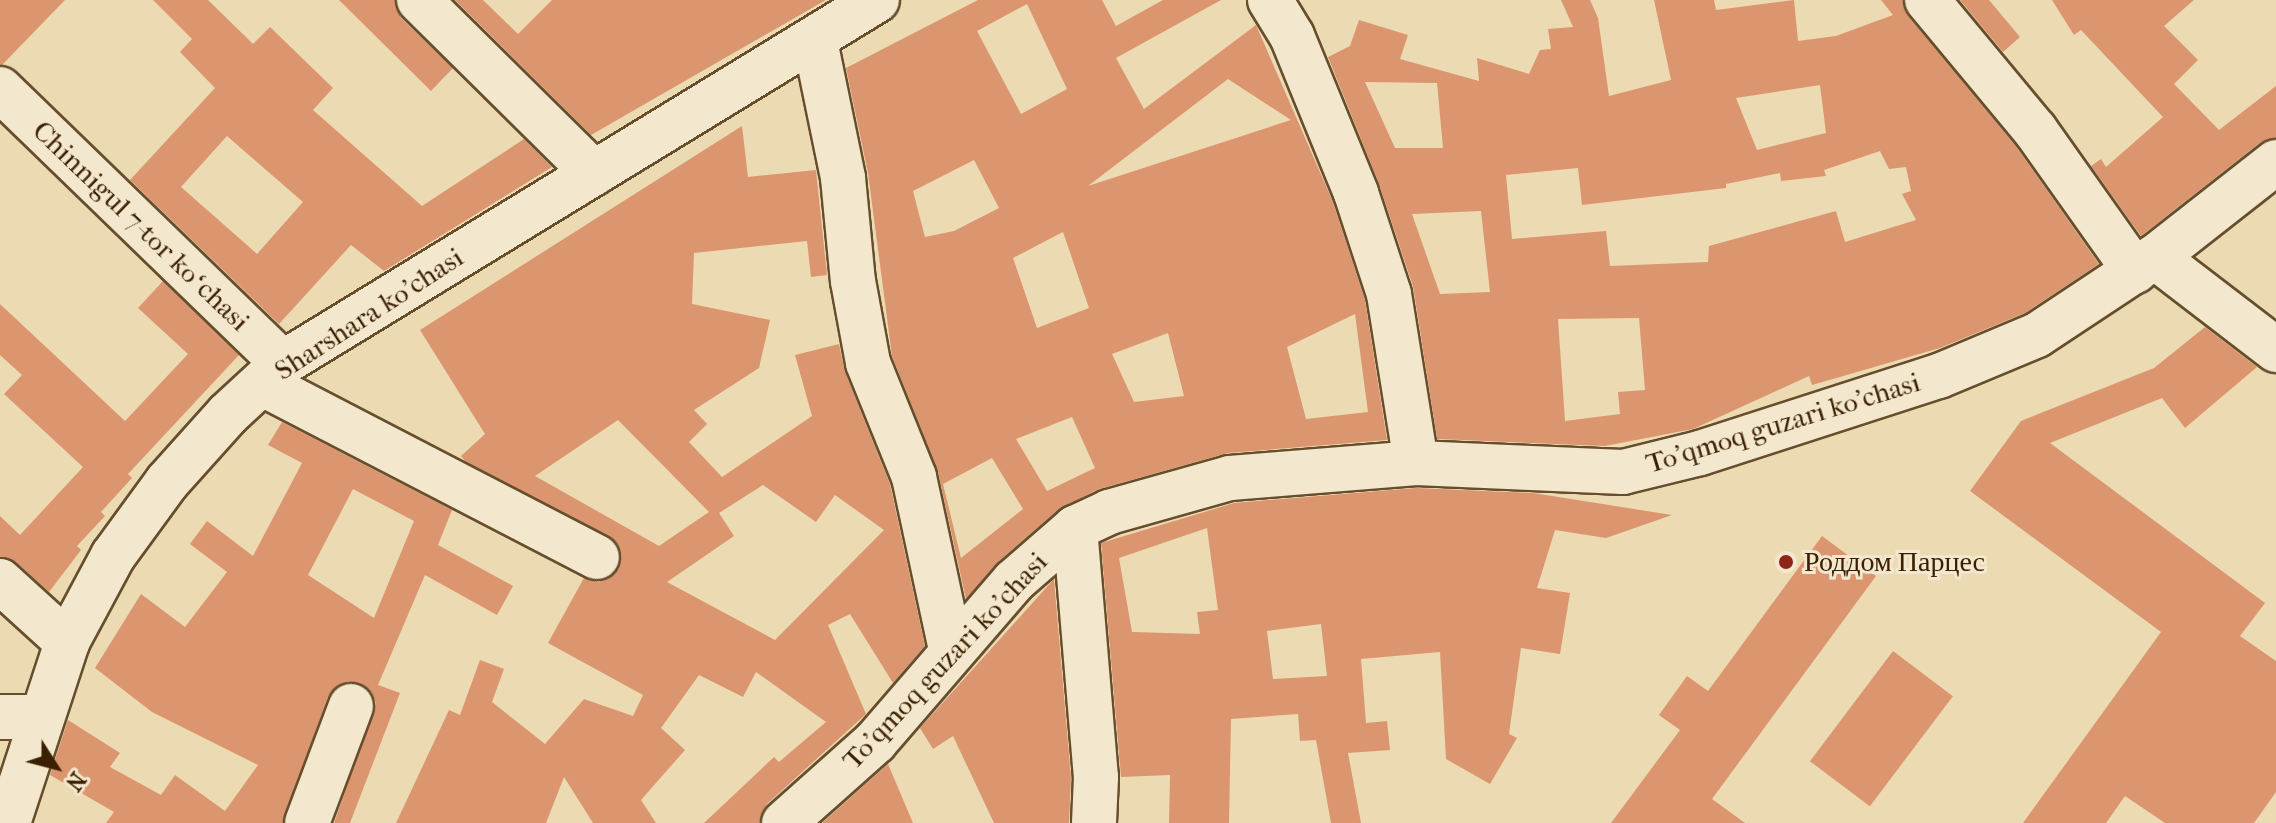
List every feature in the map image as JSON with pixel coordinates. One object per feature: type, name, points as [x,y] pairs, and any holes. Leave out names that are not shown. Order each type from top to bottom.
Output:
[{"type":"street","points":[[419,0],[594,173]]},
{"type":"street","points":[[1270,0],[1292,36],[1356,193],[1389,294],[1416,463]]},
{"type":"street","points":[[1927,0],[2145,264],[2276,350]]},
{"type":"street","name":"Sharshara ko'chasi","points":[[8,823],[21,717],[67,642],[113,556],[167,482],[273,374],[594,173],[815,41],[864,3]]},
{"type":"street","points":[[815,41],[843,178],[853,281],[868,363],[914,477],[951,649]]},
{"type":"street","name":"Chinnigul 7-tor koʻchasi","points":[[0,89],[273,374],[597,557]]},
{"type":"street","name":"To'qmoq guzari ko'chasi","points":[[784,823],[875,742],[951,649],[1014,581],[1075,528],[1156,495],[1230,478],[1416,463],[1623,472],[1700,453],[1990,357],[2089,304],[2276,162]]},
{"type":"street","points":[[1075,528],[1096,777],[1094,823]]},
{"type":"street","points":[[0,581],[67,642]]},
{"type":"street","points":[[307,823],[351,706]]},
{"type":"building","points":[[0,0],[65,0],[2,65],[0,65]]},
{"type":"building","points":[[153,0],[208,0],[253,44],[270,27],[333,88],[313,110],[422,206],[524,139],[552,167],[384,271],[351,245],[279,324],[130,180],[215,88],[180,52],[192,39]],"holes":[[[227,136],[303,202],[257,254],[181,187]]]},
{"type":"building","points":[[339,0],[395,0],[401,18],[453,68],[431,91]]},
{"type":"building","points":[[455,0],[483,0],[518,34],[552,0],[826,0],[591,135]]},
{"type":"building","points":[[978,0],[1102,0],[1116,26],[1163,0],[1221,0],[1116,58],[1144,109],[1256,25],[1333,202],[1365,300],[1387,440],[1228,453],[1099,489],[1059,509],[998,562],[966,599],[938,472],[892,356],[868,173],[846,68]],"holes":[[[1027,4],[1067,89],[1021,114],[977,31]],[[1228,79],[1291,120],[1088,186]],[[974,160],[999,208],[954,231],[925,237],[913,191]],[[1063,232],[1089,308],[1037,328],[1013,258]],[[1355,314],[1368,412],[1306,419],[1287,347]],[[1168,333],[1184,396],[1134,402],[1112,354]],[[1072,417],[1095,468],[1047,491],[1016,439]],[[992,458],[1023,509],[961,558],[943,484]]]},
{"type":"building","points":[[1561,0],[1590,0],[1598,18],[1609,96],[1671,80],[1654,0],[1714,0],[1716,10],[1794,0],[1798,41],[1836,36],[1893,15],[1881,0],[1903,0],[1908,16],[2015,145],[2099,264],[2025,313],[1940,348],[1812,385],[1809,376],[1693,429],[1605,446],[1437,439],[1413,286],[1379,184],[1328,57],[1350,46],[1359,20],[1408,35],[1400,59],[1479,81],[1477,58],[1529,74],[1540,50],[1551,49],[1548,29],[1573,27]],"holes":[[[1365,82],[1437,83],[1443,148],[1395,148]],[[1820,85],[1826,133],[1757,150],[1736,98]],[[1880,151],[1889,169],[1906,167],[1911,191],[1902,194],[1916,220],[1845,242],[1836,211],[1709,246],[1708,262],[1610,266],[1606,231],[1512,239],[1506,175],[1578,168],[1582,205],[1726,188],[1726,184],[1780,173],[1781,181],[1826,176],[1824,170]],[[1481,211],[1490,292],[1440,294],[1412,214]],[[1639,318],[1645,390],[1618,392],[1620,414],[1565,421],[1558,319]]]},
{"type":"building","points":[[1960,0],[1989,0],[2020,37],[2003,52]]},
{"type":"building","points":[[2052,0],[2194,0],[2164,26],[2198,60],[2174,84],[2219,130],[2276,86],[2276,138],[2261,142],[2141,236],[2091,166],[2101,159],[2106,167],[2163,117],[2081,30],[2074,35]]},
{"type":"building","points":[[742,126],[748,177],[816,170],[827,275],[811,277],[807,241],[694,253],[692,304],[770,320],[759,368],[694,410],[707,424],[689,442],[722,477],[812,416],[795,355],[839,344],[845,372],[890,484],[925,646],[893,683],[850,614],[828,625],[866,714],[767,804],[760,823],[704,823],[774,757],[779,762],[826,722],[756,672],[743,697],[699,675],[661,728],[685,750],[641,800],[656,823],[593,823],[564,777],[546,823],[396,823],[449,710],[460,715],[480,660],[504,669],[492,702],[545,744],[584,699],[633,716],[643,695],[548,643],[584,578],[599,582],[619,569],[618,544],[465,461],[461,456],[485,434],[420,330]],"holes":[[[618,420],[709,512],[659,546],[535,476]],[[763,485],[816,522],[835,495],[884,530],[775,640],[667,582],[734,536],[719,513]]]},
{"type":"building","points":[[163,281],[239,355],[128,474],[132,478],[101,512],[105,516],[77,546],[81,550],[49,592],[17,563],[0,557],[0,516],[20,535],[83,467],[4,394],[22,375],[0,355],[0,304],[125,421],[188,354],[138,308]]},
{"type":"building","points":[[2205,327],[2257,367],[2185,428],[2162,398],[2050,443],[2265,603],[2240,636],[2276,661],[2276,792],[2254,823],[2165,823],[2125,796],[2106,823],[2023,823],[2161,632],[1970,491],[2021,421],[2154,368]]},
{"type":"building","points":[[282,422],[452,510],[438,545],[513,586],[497,615],[425,575],[378,685],[400,693],[350,823],[334,823],[376,703],[370,690],[348,681],[328,697],[283,823],[106,823],[114,812],[50,775],[68,720],[120,753],[110,767],[161,795],[175,775],[225,811],[258,765],[152,712],[95,668],[141,594],[185,627],[227,572],[190,544],[207,521],[253,556],[302,463],[268,445]],"holes":[[[353,489],[414,521],[374,618],[308,575]]]},
{"type":"building","points":[[1416,488],[1533,493],[1672,515],[1606,538],[1555,530],[1537,588],[1570,593],[1560,654],[1521,648],[1509,734],[1517,738],[1490,784],[1446,759],[1440,652],[1361,659],[1366,723],[1387,721],[1390,750],[1348,753],[1361,823],[1331,823],[1316,740],[1300,741],[1298,714],[1231,719],[1229,823],[1169,823],[1170,775],[1121,777],[1101,543],[1234,503]],"holes":[[[1207,528],[1218,610],[1197,612],[1200,634],[1132,632],[1119,558]],[[1321,624],[1327,676],[1273,679],[1267,631]]]},
{"type":"building","points":[[1822,536],[1876,576],[1712,799],[1745,823],[1611,823],[1680,730],[1659,715],[1687,676],[1708,691]]},
{"type":"building","points":[[1054,579],[1071,778],[1069,823],[994,823],[953,736],[933,749],[920,728]]},
{"type":"building","points":[[1893,651],[1953,696],[1870,806],[1810,761]]},
{"type":"building","points":[[888,764],[913,823],[822,823]]},
{"type":"place","name":"Роддом Парцес","points":[[1786,562]]}]
